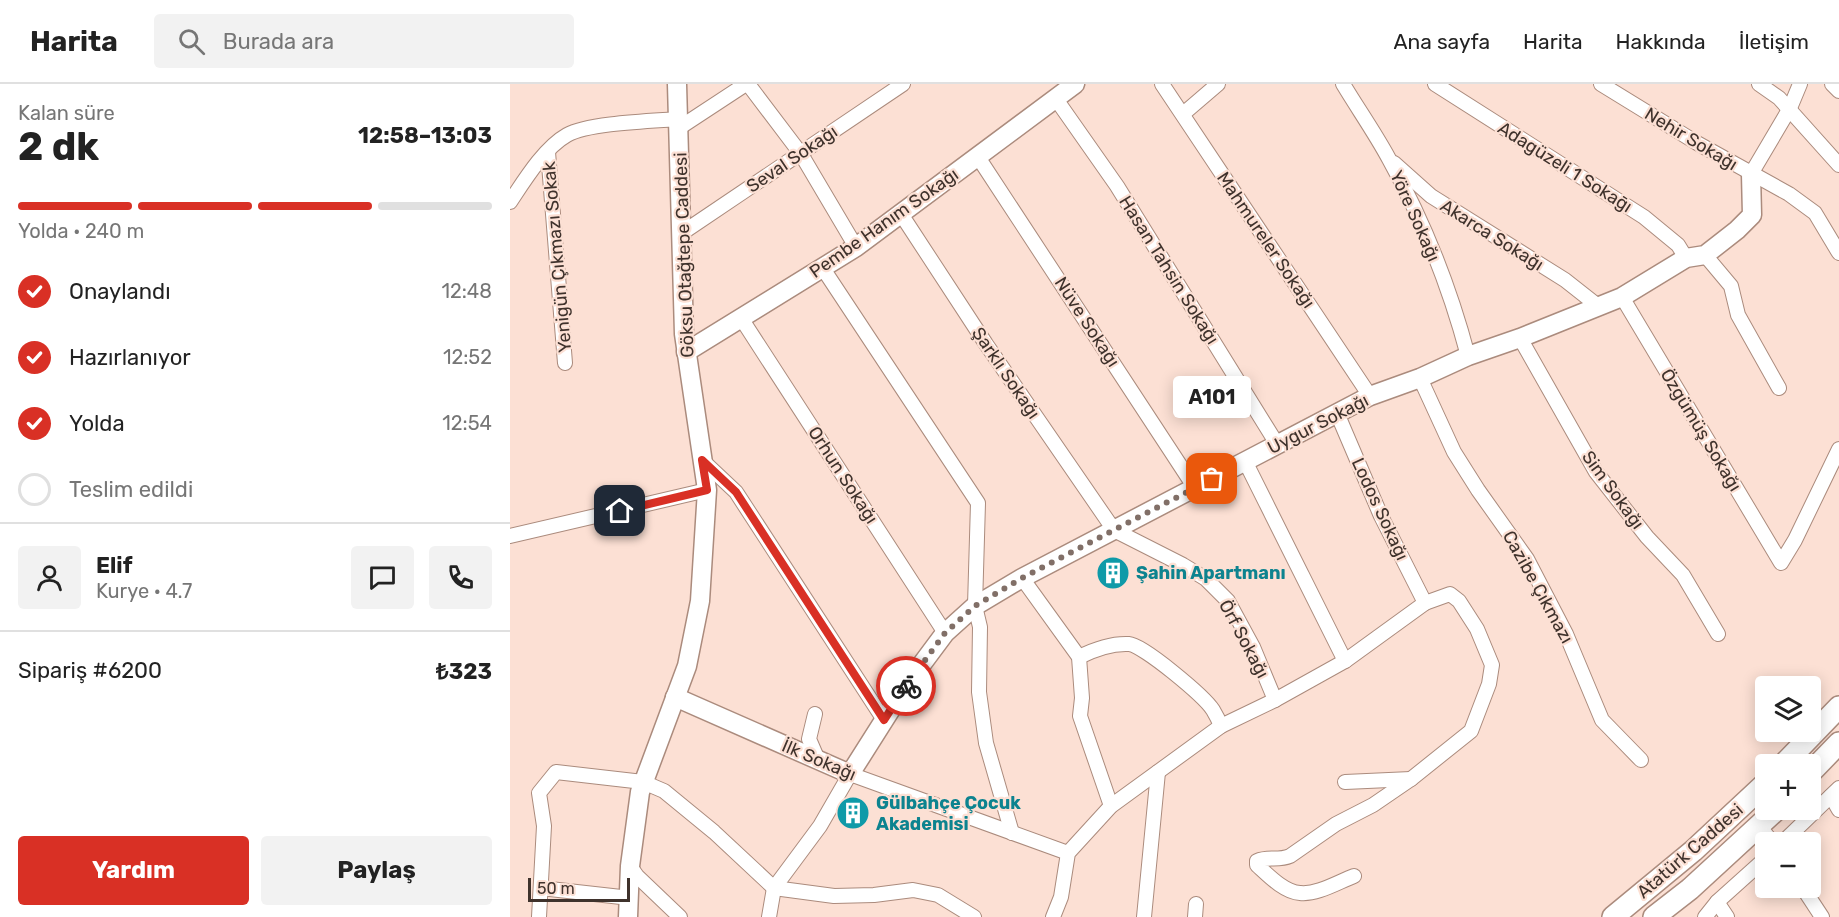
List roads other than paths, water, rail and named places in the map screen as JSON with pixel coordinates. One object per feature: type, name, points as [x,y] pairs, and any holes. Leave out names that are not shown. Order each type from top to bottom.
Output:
[{"type":"main road","points":[[1794,754],[1839,707]]},
{"type":"main road","points":[[1821,762],[1839,743]]},
{"type":"main road","name":"Atatürk Caddesi","points":[[1613,917],[1693,851],[1755,793]]},
{"type":"main road","name":"Atatürk Caddesi","points":[[1654,917],[1689,889],[1765,820]]},
{"type":"street","name":"Göksu Otağtepe Caddesi","points":[[628,917],[630,866],[640,792],[687,666],[700,601],[707,490],[684,334],[677,84]]},
{"type":"street","points":[[510,202],[548,152],[568,134],[595,127],[679,123],[747,84],[801,154],[856,247]]},
{"type":"street","name":"Seval Sokağı","points":[[682,233],[903,84]]},
{"type":"street","name":"Pembe Hanım Sokağı","points":[[686,352],[856,247],[1075,84]]},
{"type":"street","name":"Mahmureler Sokağı","points":[[1162,84],[1370,396]]},
{"type":"street","points":[[1183,114],[1218,84]]},
{"type":"street","name":"Yöre Sokağı","points":[[1343,84],[1389,159],[1426,236],[1468,356]]},
{"type":"street","name":"Adagüzeli 1 Sokaḡı","points":[[1436,84],[1644,217],[1678,244],[1686,258]]},
{"type":"street","name":"Nehir Sokağı","points":[[1601,84],[1751,174],[1789,194],[1815,213],[1839,253]]},
{"type":"street","points":[[1759,84],[1790,108],[1839,165]]},
{"type":"street","points":[[1751,174],[1790,108],[1800,84]]},
{"type":"street","points":[[1832,84],[1839,91]]},
{"type":"street","name":"Hasan Tahsin Sokağı","points":[[1056,99],[1117,186],[1277,444]]},
{"type":"street","name":"Yenigün Çıkmazı Sokak","points":[[548,152],[566,363]]},
{"type":"street","name":"Nüve Sokağı","points":[[978,157],[1195,488]]},
{"type":"street","name":"Akarca Sokağı","points":[[1389,159],[1431,196],[1564,280],[1598,306]]},
{"type":"street","name":"Uygur Sokağı","points":[[850,774],[907,684],[945,633],[975,606],[1022,578],[1370,396],[1622,297],[1686,258],[1705,255],[1737,230],[1752,214],[1751,174]]},
{"type":"street","name":"Şarklı Sokağı","points":[[901,214],[986,344],[1114,530]]},
{"type":"street","points":[[1705,255],[1731,286],[1738,315],[1779,388]]},
{"type":"street","points":[[822,267],[978,503],[975,606],[980,627],[979,692],[986,743],[1012,833]]},
{"type":"street","name":"Özgümüş Sokağı","points":[[1622,297],[1781,563],[1795,540],[1839,449]]},
{"type":"street","name":"Orhun Sokağı","points":[[741,318],[945,633]]},
{"type":"street","name":"Sim Sokağı","points":[[1520,338],[1596,472],[1647,537],[1683,575],[1718,634]]},
{"type":"street","name":"Cazibe Çıkmazı","points":[[1420,378],[1454,453],[1527,559],[1566,634],[1602,720],[1641,760]]},
{"type":"street","name":"Lodos Sokağı","points":[[1337,413],[1381,516],[1425,603]]},
{"type":"street","points":[[702,460],[736,492],[884,720]]},
{"type":"street","points":[[1245,461],[1345,661]]},
{"type":"street","points":[[510,536],[707,490]]},
{"type":"street","name":"Örf Sokağı","points":[[1114,530],[1206,579],[1228,601],[1253,647],[1275,700]]},
{"type":"street","points":[[1022,578],[1079,657],[1082,698],[1080,716],[1111,806]]},
{"type":"street","points":[[1053,917],[1061,897],[1068,853],[1111,806],[1221,726],[1275,700],[1345,661],[1425,603],[1450,594],[1458,601],[1477,629],[1492,665],[1489,684],[1471,731],[1411,779],[1373,805],[1336,824],[1290,856],[1285,859],[1263,858],[1257,861],[1257,865],[1283,886],[1299,894],[1314,891],[1354,876]]},
{"type":"street","points":[[1079,657],[1106,646],[1130,644],[1144,650],[1200,695],[1213,709],[1221,726]]},
{"type":"street","name":"İlk Sokağı","points":[[675,697],[850,774],[1068,853]]},
{"type":"street","points":[[815,714],[809,739],[819,760]]},
{"type":"street","points":[[539,917],[544,826],[539,793],[556,772],[643,782],[664,791],[714,832],[774,888],[834,896],[874,895],[913,890],[938,895],[974,917]]},
{"type":"street","points":[[1144,917],[1158,772]]},
{"type":"street","points":[[769,917],[774,888],[820,826],[850,774]]},
{"type":"street","points":[[1346,782],[1411,779]]},
{"type":"street","points":[[1835,792],[1839,810]]},
{"type":"street","points":[[1793,832],[1835,792]]},
{"type":"street","points":[[1759,826],[1764,832]]},
{"type":"street","points":[[630,866],[637,876],[680,917]]},
{"type":"street","points":[[1705,917],[1717,902],[1755,868]]},
{"type":"street","points":[[541,888],[630,898]]},
{"type":"street","points":[[1810,898],[1822,917]]},
{"type":"street","points":[[1717,902],[1727,917]]},
{"type":"place","name":"A101","points":[[1212,479]]},
{"type":"place","name":"Şahin Apartmanı","points":[[1113,573]]},
{"type":"place","name":"Gülbahçe Çocuk Akademisi","points":[[853,813]]}]
